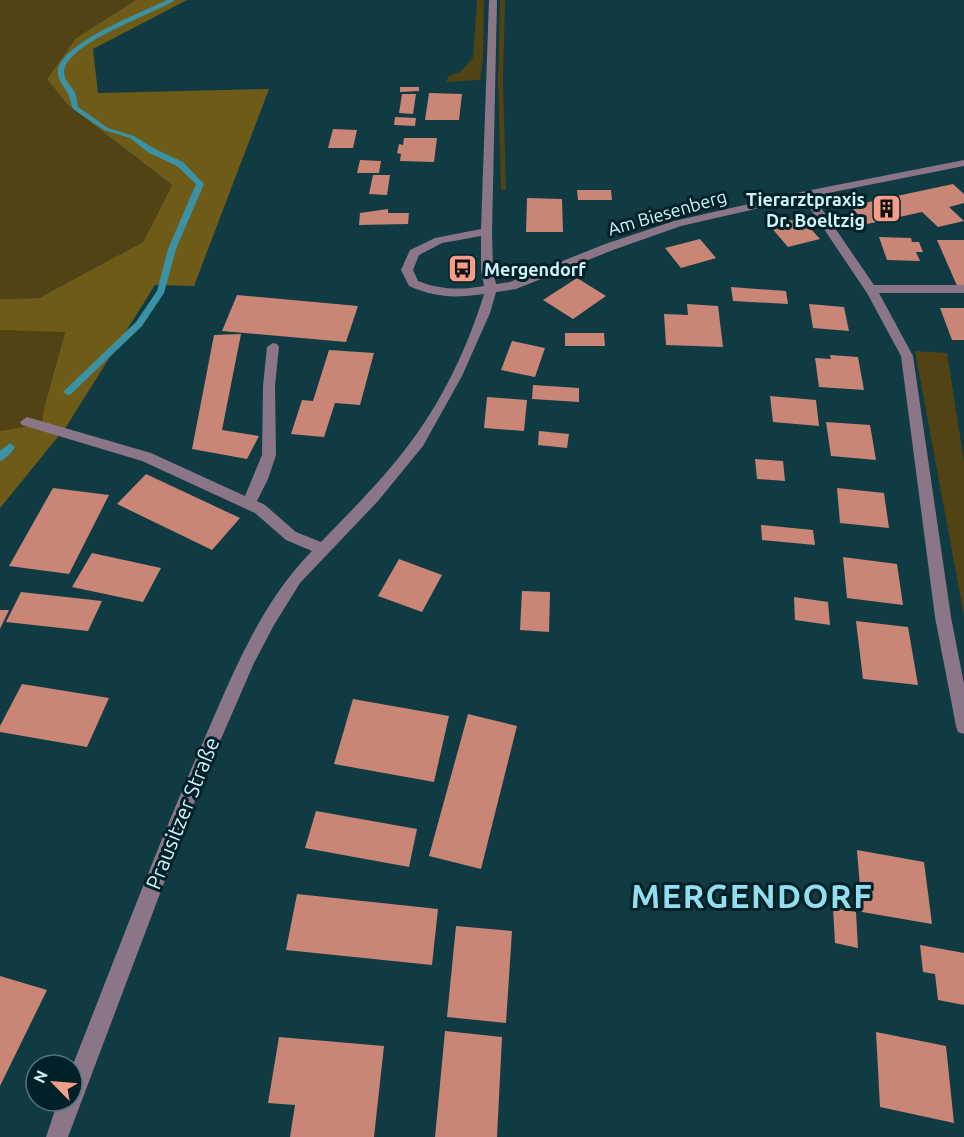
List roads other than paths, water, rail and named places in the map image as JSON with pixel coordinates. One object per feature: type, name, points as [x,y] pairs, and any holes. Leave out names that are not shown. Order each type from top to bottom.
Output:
[{"type":"street","name":"Prausitzer Straße","points":[[84,1063],[188,795],[247,660],[278,602],[295,578],[373,497],[418,442],[439,409],[484,314],[491,290],[487,270],[486,232],[493,0]]},
{"type":"street","name":"Am Biesenberg","points":[[486,232],[439,240],[414,253],[407,270],[413,283],[432,291],[456,294],[512,286],[609,247],[678,223],[806,194],[964,163]]},
{"type":"street","points":[[806,194],[855,260],[891,321],[907,356],[943,617],[964,726]]},
{"type":"street","points":[[872,289],[964,290]]},
{"type":"street","points":[[248,504],[261,479],[269,455],[269,386],[273,346]]},
{"type":"street","points":[[27,422],[146,457],[260,509],[291,536],[322,549]]},
{"type":"street","points":[[57,1137],[65,1113]]},
{"type":"waterway","points":[[68,392],[139,324],[161,291],[172,249],[200,184],[180,164],[152,151],[132,137],[106,129],[75,108],[73,96],[63,81],[61,70],[65,60],[91,40],[172,0]]},
{"type":"waterway","points":[[0,457],[10,447]]},
{"type":"place","name":"Tierarztpraxis Dr. Boeltzig","points":[[886,209]]},
{"type":"place","name":"Mergendorf","points":[[463,269]]},
{"type":"district","name":"MERGENDORF","points":[[752,895]]}]
